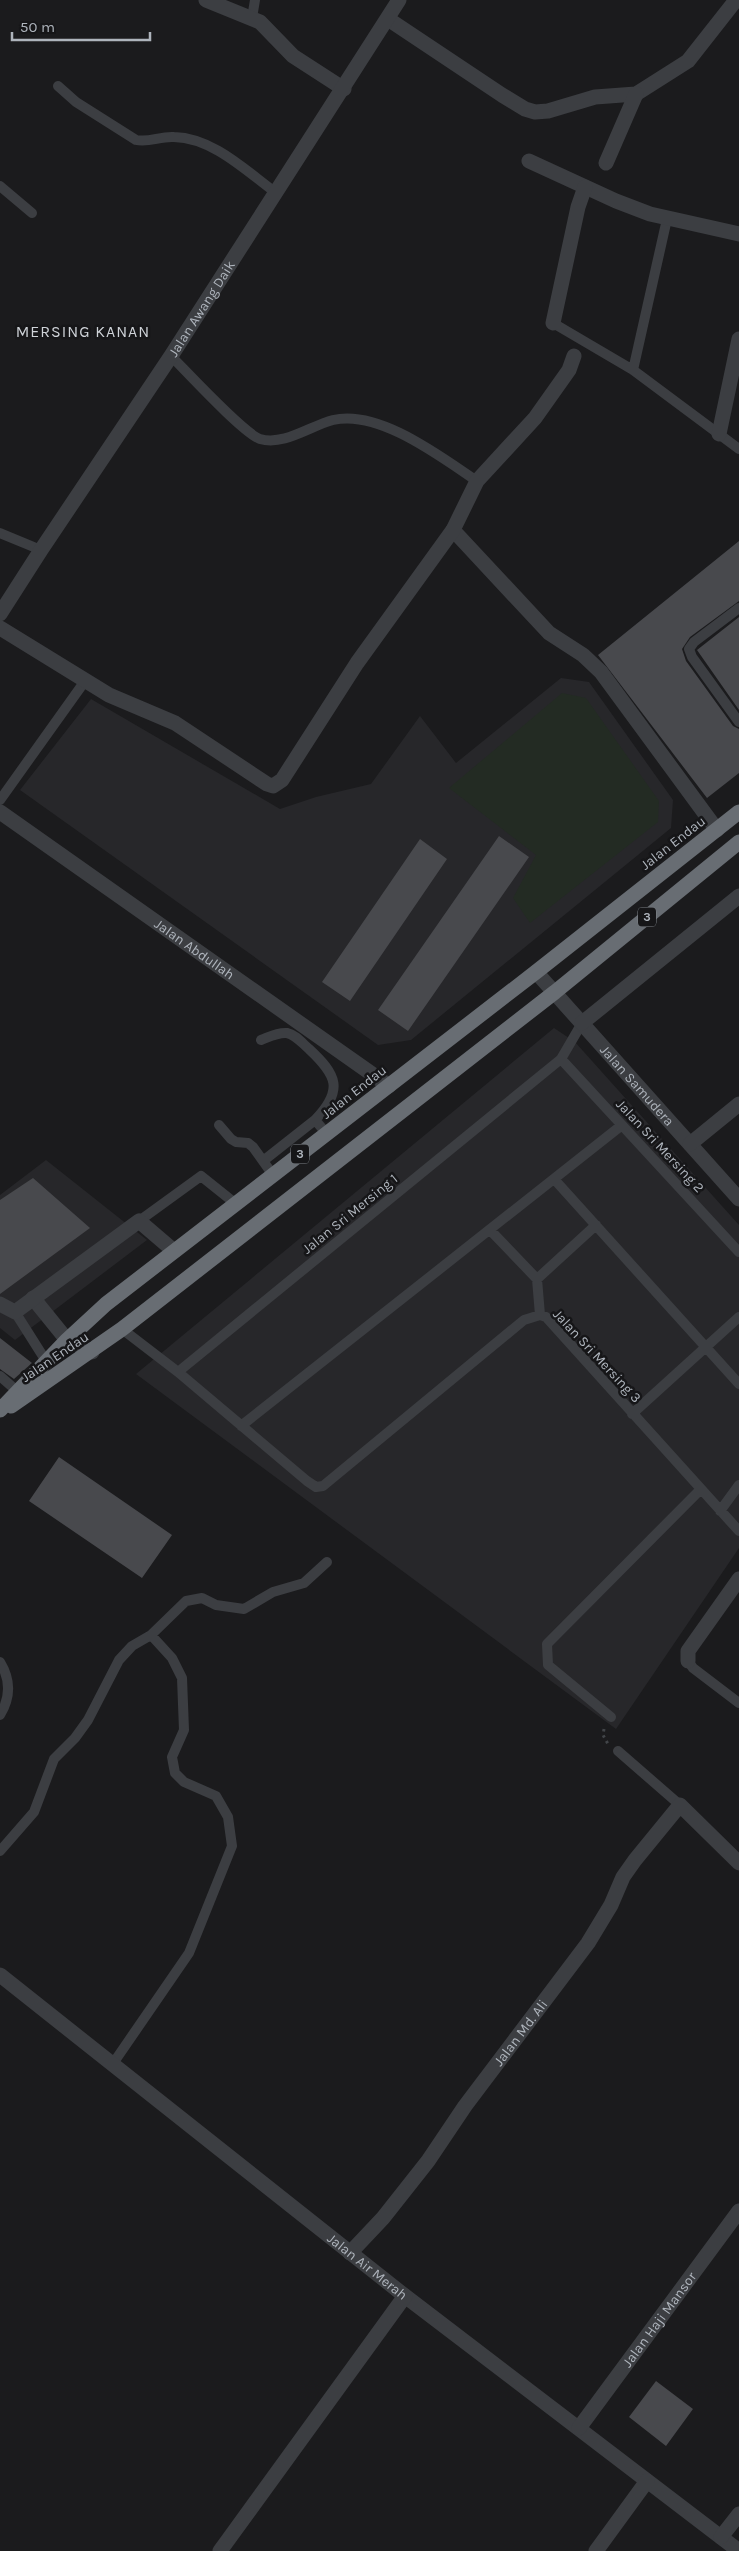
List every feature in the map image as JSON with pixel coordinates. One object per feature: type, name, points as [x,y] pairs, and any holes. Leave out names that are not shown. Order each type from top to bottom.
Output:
[{"type":"highway","name":"Jalan Endau","points":[[0,1410],[67,1340],[106,1304],[536,972],[739,812]]},
{"type":"highway","name":"Jalan Endau","points":[[0,1414],[92,1352],[122,1329],[555,992],[739,842]]},
{"type":"street","points":[[206,0],[252,18],[268,29],[293,56],[344,89]]},
{"type":"street","name":"Jalan Awang Daik","points":[[0,614],[40,550],[171,356],[275,192],[344,89],[399,0]]},
{"type":"street","points":[[388,19],[525,109],[535,112],[548,111],[595,97],[636,94],[688,61],[736,0]]},
{"type":"street","points":[[606,163],[636,94]]},
{"type":"street","points":[[530,161],[616,201],[667,219],[739,234]]},
{"type":"street","points":[[554,323],[576,216],[585,187]]},
{"type":"street","points":[[719,434],[739,339]]},
{"type":"street","points":[[0,628],[110,695],[175,723],[267,784],[274,786],[282,780],[356,663],[453,530],[478,481],[535,418],[570,370],[574,356]]},
{"type":"street","points":[[453,530],[549,633],[583,655],[601,672],[717,830]]},
{"type":"street","name":"Jalan Abdullah","points":[[0,812],[389,1086]]},
{"type":"street","points":[[582,1023],[739,896]]},
{"type":"street","name":"Jalan Samudera","points":[[536,972],[739,1199]]},
{"type":"street","points":[[690,1144],[739,1104]]},
{"type":"street","points":[[0,1304],[15,1312],[139,1221],[174,1251]]},
{"type":"street","points":[[33,1298],[67,1340],[92,1352]]},
{"type":"street","points":[[688,1661],[688,1652],[736,1589]]},
{"type":"street","points":[[680,1805],[739,1863]]},
{"type":"street","name":"Jalan Md. Ali","points":[[350,2253],[383,2218],[428,2161],[465,2106],[588,1943],[611,1905],[623,1877],[635,1860],[680,1805]]},
{"type":"street","name":"Jalan Air Merah","points":[[0,1975],[405,2296],[739,2551]]},
{"type":"street","name":"Jalan Haji Mansor","points":[[579,2428],[739,2211]]},
{"type":"street","points":[[220,2551],[405,2296]]},
{"type":"street","points":[[596,2551],[647,2481]]},
{"type":"street","points":[[721,2537],[739,2514]]},
{"type":"lane","points":[[252,18],[256,0]]},
{"type":"lane","points":[[58,86],[76,102],[136,140],[144,142],[175,137],[194,140],[222,153],[275,192]]},
{"type":"lane","points":[[0,186],[32,213]]},
{"type":"lane","points":[[633,370],[667,219]]},
{"type":"lane","points":[[554,323],[633,370],[739,449]]},
{"type":"lane","points":[[171,356],[242,426],[258,438],[273,442],[333,420],[354,419],[379,424],[425,447],[478,481]]},
{"type":"lane","points":[[0,532],[40,550]]},
{"type":"lane","points":[[739,608],[694,642],[689,649],[692,657],[739,722]]},
{"type":"lane","points":[[0,800],[85,681]]},
{"type":"lane","name":"Jalan Sri Mersing 1","points":[[178,1372],[561,1059],[582,1023]]},
{"type":"lane","points":[[261,1040],[285,1033],[294,1035],[324,1064],[333,1082],[332,1101],[315,1120],[263,1161]]},
{"type":"lane","name":"Jalan Sri Mersing 2","points":[[561,1059],[739,1252]]},
{"type":"lane","points":[[315,1120],[327,1134]]},
{"type":"lane","points":[[220,1125],[231,1139],[248,1143],[253,1147],[273,1175]]},
{"type":"lane","points":[[122,1329],[178,1372],[241,1426],[491,1231],[622,1125]]},
{"type":"lane","points":[[139,1221],[201,1176],[236,1204]]},
{"type":"lane","points":[[554,1179],[739,1384]]},
{"type":"lane","points":[[538,1279],[596,1225]]},
{"type":"lane","points":[[491,1231],[538,1279],[540,1315]]},
{"type":"lane","points":[[15,1312],[46,1361]]},
{"type":"lane","name":"Jalan Sri Mersing 3","points":[[241,1426],[316,1487],[323,1486],[524,1320],[540,1315],[546,1317],[700,1490],[739,1531]]},
{"type":"lane","points":[[632,1414],[739,1317]]},
{"type":"lane","points":[[0,1376],[17,1391]]},
{"type":"lane","points":[[720,1511],[739,1485]]},
{"type":"lane","points":[[611,1717],[548,1665],[547,1644],[700,1490]]},
{"type":"lane","points":[[0,1851],[34,1812],[54,1759],[75,1738],[88,1720],[119,1660],[132,1646],[151,1634],[186,1601],[202,1598],[216,1605],[244,1608],[273,1592],[304,1583],[327,1562]]},
{"type":"lane","points":[[112,2065],[189,1953],[232,1846],[228,1817],[216,1796],[184,1782],[175,1773],[172,1757],[184,1730],[182,1678],[172,1658],[151,1634]]},
{"type":"lane","points":[[688,1661],[693,1668],[739,1703]]},
{"type":"lane","points":[[0,1662],[9,1682],[8,1699],[0,1715]]},
{"type":"lane","points":[[618,1751],[680,1805]]},
{"type":"path","points":[[611,1717],[604,1727],[603,1735],[608,1744],[618,1751]]},
{"type":"shaded area","points":[[561,678],[589,682],[673,800],[671,828],[411,1040],[378,1045],[20,790],[91,699],[280,809],[316,797],[371,784],[420,716],[456,763]]},
{"type":"shaded area","points":[[562,693],[586,698],[659,801],[658,822],[530,923],[513,898],[536,855],[449,788]]},
{"type":"shaded area","points":[[554,1028],[575,1042],[739,1225],[739,1548],[616,1729],[136,1374]]},
{"type":"shaded area","points":[[46,1160],[147,1240],[15,1340],[0,1328],[0,1195]]},
{"type":"building","points":[[739,541],[739,601],[690,637],[682,649],[686,661],[733,726],[739,729],[739,773],[707,798],[598,655]]},
{"type":"building","points":[[739,617],[739,710],[697,650]]},
{"type":"building","points":[[499,836],[529,857],[408,1031],[378,1010]]},
{"type":"building","points":[[420,839],[447,859],[350,1001],[322,982]]},
{"type":"building","points":[[33,1178],[90,1228],[0,1294],[0,1200]]},
{"type":"building","points":[[0,1338],[32,1363],[14,1379],[0,1369]]},
{"type":"building","points":[[59,1457],[172,1535],[142,1578],[29,1501]]},
{"type":"building","points":[[656,2381],[693,2409],[666,2446],[629,2417]]},
{"type":"district","name":"MERSING KANAN","points":[[83,331]]}]
